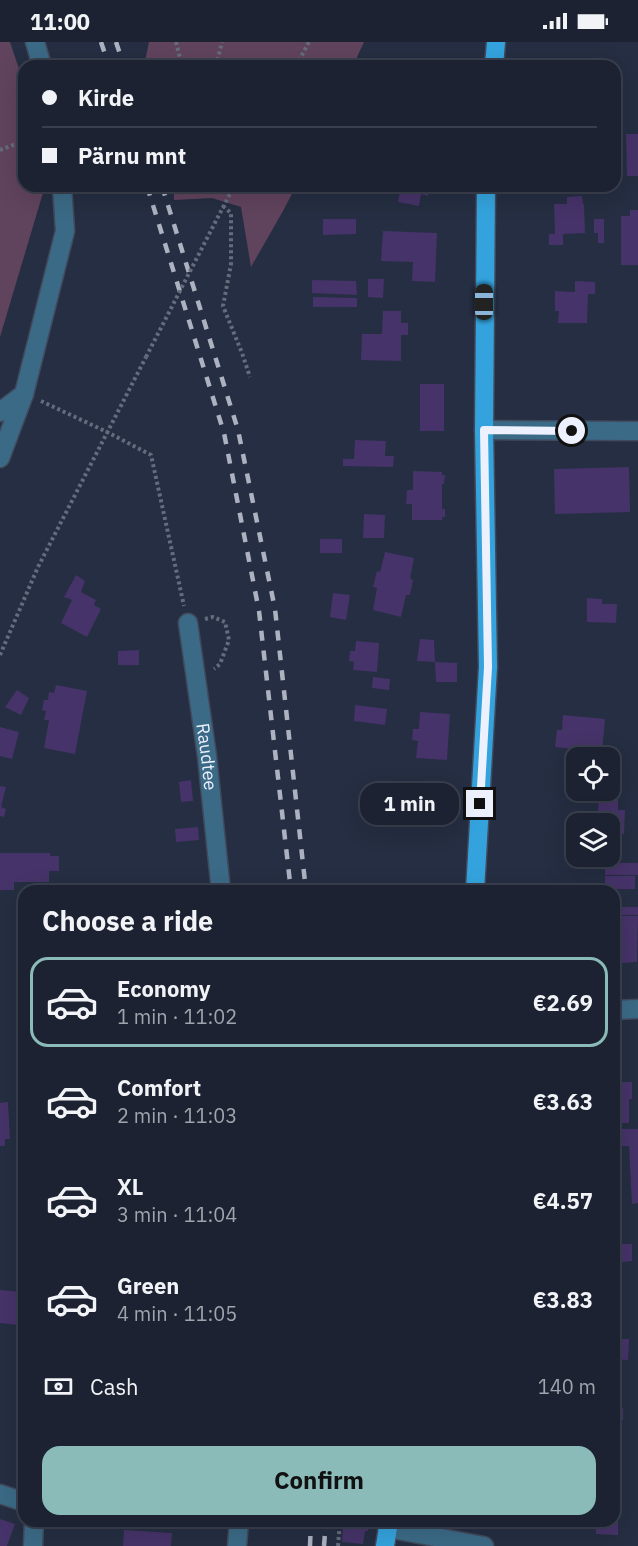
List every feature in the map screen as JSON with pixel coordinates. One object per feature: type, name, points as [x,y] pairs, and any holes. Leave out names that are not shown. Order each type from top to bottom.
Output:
[{"type":"main road","points":[[494,60],[496,42]]},
{"type":"main road","points":[[475,885],[488,667],[484,430],[486,192]]},
{"type":"street","points":[[35,42],[40,60]]},
{"type":"street","points":[[0,458],[24,394],[65,231],[62,192]]},
{"type":"street","points":[[0,412],[24,394]]},
{"type":"street","points":[[484,430],[638,431]]},
{"type":"street","name":"Raudtee","points":[[188,623],[207,756],[220,885]]},
{"type":"street","points":[[620,1010],[638,1009]]},
{"type":"street","points":[[0,1494],[18,1500]]},
{"type":"street","points":[[33,1546],[34,1527]]},
{"type":"street","points":[[237,1546],[239,1527]]},
{"type":"street","points":[[387,1532],[484,1546]]},
{"type":"path","points":[[176,42],[180,60]]},
{"type":"path","points":[[218,60],[222,42]]},
{"type":"path","points":[[299,60],[309,42]]},
{"type":"path","points":[[0,150],[18,143]]},
{"type":"path","points":[[0,655],[38,567],[231,192]]},
{"type":"path","points":[[223,206],[231,213],[232,238],[231,264],[223,306],[250,377]]},
{"type":"path","points":[[58,409],[151,455],[188,623],[213,617],[225,622],[229,640],[220,664],[197,686]]},
{"type":"path","points":[[339,1546],[340,1527]]},
{"type":"shaded area","points":[[0,42],[10,42],[18,66],[18,192],[43,192],[0,337]]},
{"type":"shaded area","points":[[149,42],[364,42],[356,60],[145,60]]},
{"type":"shaded area","points":[[174,192],[293,192],[251,267],[241,207],[212,198],[174,200]]},
{"type":"building","points":[[626,134],[638,134],[638,176],[627,176]]},
{"type":"building","points":[[400,192],[429,192],[428,196],[421,194],[419,206],[398,202]]},
{"type":"building","points":[[582,196],[585,233],[563,234],[563,245],[549,245],[549,234],[555,234],[554,204],[567,204],[567,197]]},
{"type":"building","points":[[630,210],[638,210],[638,265],[621,265],[621,216],[630,216]]},
{"type":"building","points":[[323,219],[356,219],[356,234],[323,235]]},
{"type":"building","points":[[594,219],[604,219],[604,243],[598,243],[598,233],[594,233]]},
{"type":"building","points":[[383,231],[437,233],[435,282],[412,281],[413,262],[381,261]]},
{"type":"building","points":[[368,279],[384,279],[383,298],[368,297]]},
{"type":"building","points":[[312,280],[356,281],[357,295],[312,293]]},
{"type":"building","points":[[575,281],[595,282],[595,294],[588,294],[587,323],[558,323],[559,311],[555,311],[555,291],[575,292]]},
{"type":"building","points":[[313,297],[357,298],[357,307],[313,307]]},
{"type":"building","points":[[383,311],[401,311],[401,323],[408,323],[408,335],[401,335],[401,361],[361,360],[362,334],[382,334]]},
{"type":"building","points":[[420,384],[444,384],[444,431],[420,431]]},
{"type":"building","points":[[355,440],[386,441],[385,456],[394,456],[393,467],[343,466],[343,459],[354,459]]},
{"type":"building","points":[[629,467],[630,512],[555,514],[554,469]]},
{"type":"building","points":[[413,471],[442,472],[442,475],[445,475],[444,484],[442,484],[442,509],[445,509],[445,517],[442,517],[442,520],[412,520],[412,504],[406,504],[407,490],[413,490]]},
{"type":"building","points":[[364,514],[385,515],[384,538],[363,538]]},
{"type":"building","points":[[320,539],[342,539],[342,553],[320,553]]},
{"type":"building","points":[[385,552],[414,558],[410,578],[413,580],[410,595],[406,595],[401,617],[373,610],[377,588],[373,587]]},
{"type":"building","points":[[76,575],[85,581],[81,592],[96,600],[94,605],[101,609],[87,637],[61,623],[72,600],[64,597]]},
{"type":"building","points":[[333,593],[350,595],[346,620],[330,617]]},
{"type":"building","points":[[587,598],[602,599],[602,604],[617,604],[616,623],[587,622]]},
{"type":"building","points":[[420,639],[434,640],[435,662],[417,661]]},
{"type":"building","points":[[356,641],[379,643],[377,672],[353,670],[354,662],[349,661],[350,651],[355,651]]},
{"type":"building","points":[[139,650],[139,665],[118,665],[118,651]]},
{"type":"building","points":[[435,662],[457,663],[457,682],[436,682]]},
{"type":"building","points":[[373,677],[390,679],[389,690],[372,688]]},
{"type":"building","points":[[56,685],[87,691],[75,754],[44,748],[49,720],[44,720],[46,711],[42,710],[44,700],[48,700],[49,692],[54,693]]},
{"type":"building","points":[[17,690],[29,698],[21,715],[5,707]]},
{"type":"building","points":[[355,705],[387,709],[385,725],[354,721]]},
{"type":"building","points":[[420,712],[450,714],[447,760],[416,758],[418,741],[412,740],[413,729],[419,729]]},
{"type":"building","points":[[563,715],[605,719],[602,747],[555,747],[557,730],[562,730]]},
{"type":"building","points":[[0,727],[19,732],[12,759],[0,756]]},
{"type":"building","points":[[191,780],[193,801],[181,802],[179,782]]},
{"type":"building","points":[[0,786],[6,787],[1,807],[6,809],[4,817],[0,816]]},
{"type":"building","points":[[599,801],[618,801],[618,810],[625,810],[624,834],[620,833],[620,813],[598,813]]},
{"type":"building","points":[[198,827],[199,840],[176,842],[175,829]]},
{"type":"building","points":[[0,853],[50,853],[50,856],[59,856],[59,871],[49,871],[49,882],[14,882],[14,890],[0,890]]},
{"type":"building","points":[[620,863],[638,863],[638,875],[605,875],[605,867],[620,867]]},
{"type":"building","points":[[605,876],[635,876],[635,889],[620,889],[620,885],[605,885]]},
{"type":"building","points":[[620,907],[638,907],[638,915],[620,915]]},
{"type":"building","points":[[620,916],[638,916],[637,962],[622,963],[622,953],[620,953]]},
{"type":"building","points":[[620,1082],[632,1082],[629,1123],[620,1123]]},
{"type":"building","points":[[8,1102],[10,1139],[5,1139],[5,1146],[0,1146],[0,1103]]},
{"type":"building","points":[[622,1129],[638,1129],[638,1203],[632,1204],[629,1146],[622,1146]]},
{"type":"building","points":[[620,1230],[621,1244],[632,1244],[632,1261],[622,1262],[622,1274],[620,1274]]},
{"type":"building","points":[[0,1290],[18,1292],[18,1325],[0,1323]]},
{"type":"building","points":[[620,1339],[629,1339],[628,1360],[620,1359]]},
{"type":"building","points":[[620,1408],[623,1408],[623,1420],[620,1420]]},
{"type":"building","points":[[0,1519],[15,1524],[7,1546],[0,1546]]},
{"type":"building","points":[[343,1527],[368,1527],[368,1531],[365,1531],[363,1544],[342,1542]]},
{"type":"building","points":[[596,1527],[618,1527],[618,1535],[596,1534]]},
{"type":"building","points":[[124,1530],[172,1533],[171,1546],[123,1546]]},
{"type":"railway","points":[[101,42],[107,60]]},
{"type":"railway","points":[[116,42],[122,60]]},
{"type":"railway","points":[[149,192],[224,433],[259,611],[290,885]]},
{"type":"railway","points":[[164,192],[238,430],[275,609],[305,885]]},
{"type":"railway","points":[[310,1546],[311,1527]]},
{"type":"railway","points":[[324,1546],[326,1527]]},
{"type":"route","points":[[480,804],[488,667],[484,430],[572,431]]}]
